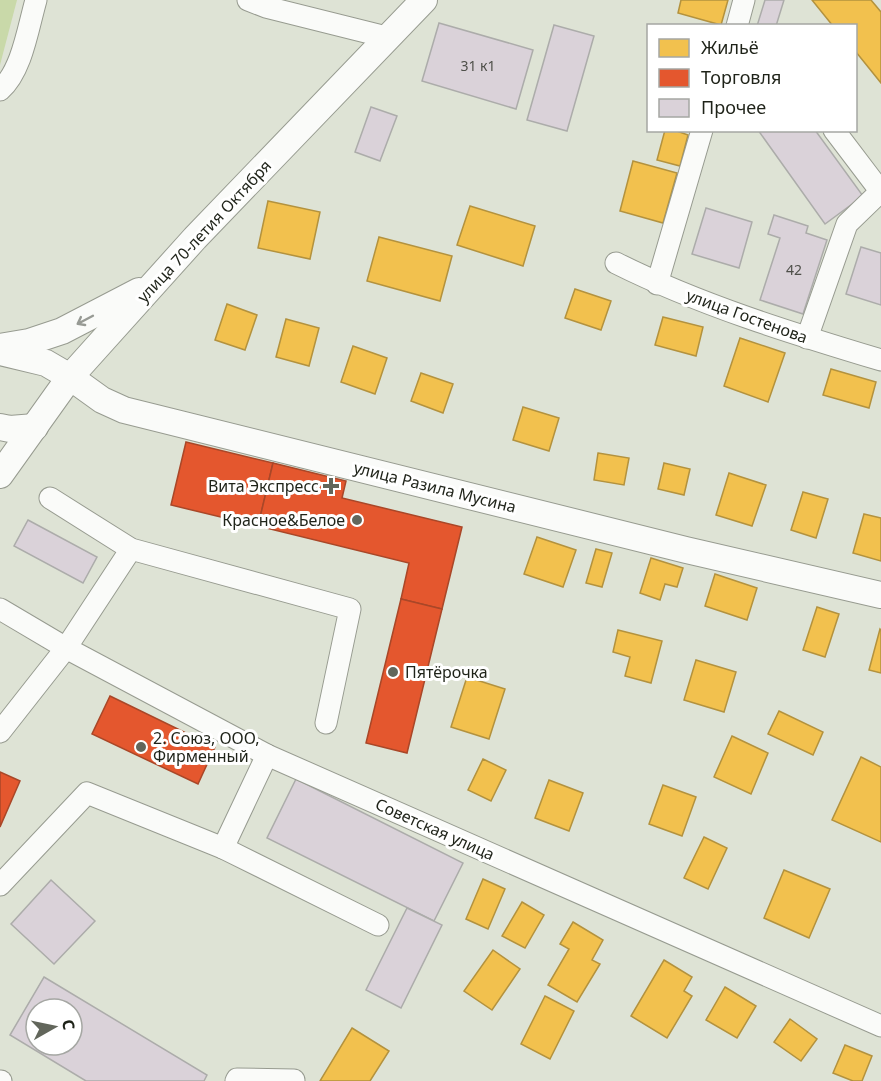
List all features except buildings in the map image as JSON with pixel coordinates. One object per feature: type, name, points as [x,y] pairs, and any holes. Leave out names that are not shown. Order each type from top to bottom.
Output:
[{"type":"main road","name":"улица 70-летия Октября","points":[[0,475],[70,377],[155,283],[386,37],[424,0]]},
{"type":"main road","points":[[0,350],[62,331],[155,283]]},
{"type":"main road","name":"улица Разила Мусина","points":[[0,350],[46,363],[102,400],[124,410],[686,550],[881,595]]},
{"type":"main road","points":[[0,427],[10,429],[35,427]]},
{"type":"street","points":[[0,90],[6,85],[16,68],[36,0]]},
{"type":"street","points":[[248,0],[298,8],[386,37]]},
{"type":"street","points":[[738,24],[744,0]]},
{"type":"street","points":[[657,284],[701,132]]},
{"type":"street","points":[[807,338],[847,224],[881,191],[836,132]]},
{"type":"street","name":"улица Гостенова","points":[[616,263],[657,284],[807,338],[881,360]]},
{"type":"street","points":[[50,498],[131,549],[350,609],[326,723]]},
{"type":"street","points":[[0,732],[66,648],[131,549]]},
{"type":"street","name":"Советская улица","points":[[0,609],[66,648],[267,754],[881,1026]]},
{"type":"street","points":[[223,848],[267,754]]},
{"type":"street","points":[[0,885],[87,793],[223,848],[378,925]]},
{"type":"street","points":[[236,1081],[237,1079],[294,1080]]},
{"type":"green space","points":[[0,0],[17,0],[0,65]]},
{"type":"place","name":"Вита Экспресс","points":[[331,486]]},
{"type":"place","name":"Красное&Белое","points":[[357,520]]},
{"type":"place","name":"Пятёрочка","points":[[393,672]]},
{"type":"place","name":"2. Союз, ООО, Фирменный","points":[[141,747]]}]
